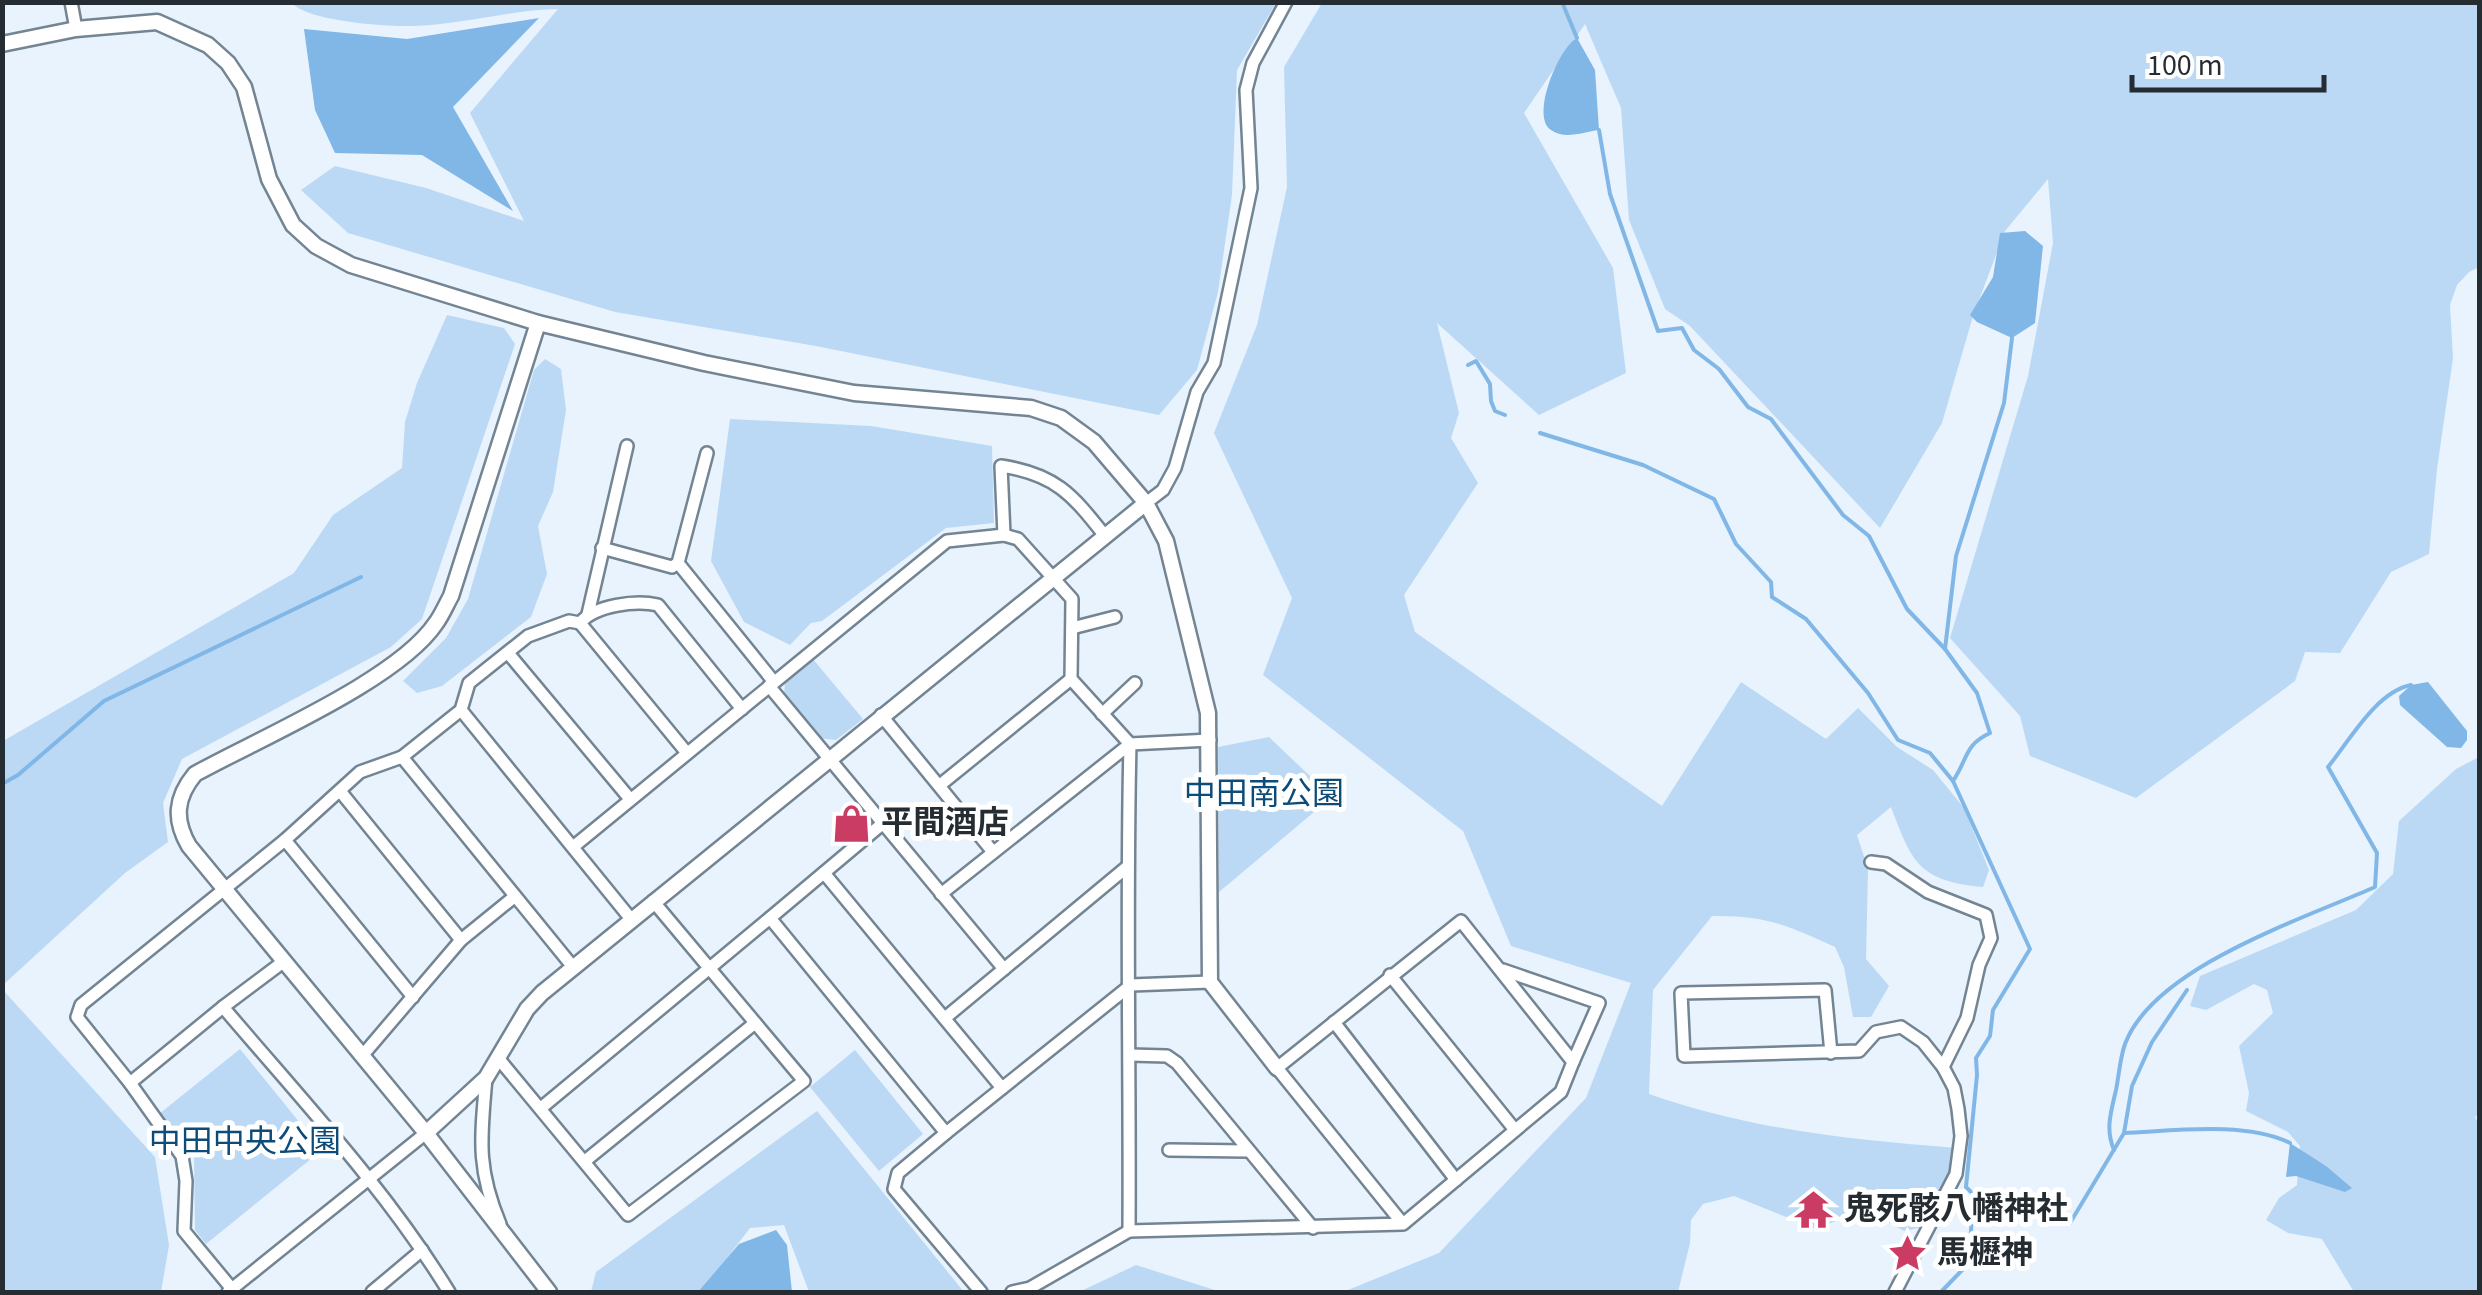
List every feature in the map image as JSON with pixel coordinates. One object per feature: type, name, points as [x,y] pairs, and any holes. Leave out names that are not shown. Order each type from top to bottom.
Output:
[{"type":"street","points":[[71,2],[76,29]]},
{"type":"street","points":[[742,708],[658,604],[642,602],[528,636],[469,684],[461,710],[402,757],[360,772],[285,840],[81,1005],[77,1018],[182,1156],[186,1181],[184,1231],[230,1291],[426,1132],[486,1078],[527,1009],[572,967],[1163,490],[1175,468],[1197,392],[1214,364],[1250,188],[1246,90],[1253,64],[1286,2]]},
{"type":"street","points":[[2,44],[76,29],[157,22],[208,45],[228,63],[244,87],[269,179],[293,225],[316,246],[350,264],[538,323],[704,362],[854,393],[1031,408],[1061,418],[1094,442],[1146,503],[1166,542],[1208,714],[1210,982],[1403,1224]]},
{"type":"street","points":[[538,323],[450,596],[436,624],[418,644],[374,676],[196,774],[188,783],[176,813],[180,829],[224,889],[426,1132],[549,1292]]},
{"type":"street","points":[[584,618],[628,446]]},
{"type":"street","points":[[602,548],[672,567],[678,564],[707,453]]},
{"type":"street","points":[[1004,536],[1001,466],[1030,470],[1053,480],[1077,500],[1104,536]]},
{"type":"street","points":[[573,847],[948,540],[1004,536],[1018,540],[1072,598],[1071,679],[1130,744],[1129,1231]]},
{"type":"street","points":[[678,564],[828,759],[1004,969]]},
{"type":"street","points":[[1072,628],[1115,617]]},
{"type":"street","points":[[584,618],[687,753]]},
{"type":"street","points":[[508,653],[630,798]]},
{"type":"street","points":[[940,785],[1071,679]]},
{"type":"street","points":[[1102,714],[1135,683]]},
{"type":"street","points":[[461,710],[630,920]]},
{"type":"street","points":[[881,715],[994,852]]},
{"type":"street","points":[[941,894],[1130,744],[1210,740]]},
{"type":"street","points":[[402,757],[572,967]]},
{"type":"street","points":[[340,791],[461,940]]},
{"type":"street","points":[[541,1108],[882,824]]},
{"type":"street","points":[[285,840],[413,997]]},
{"type":"street","points":[[1871,862],[1886,864],[1928,892],[1986,914],[1991,938],[1967,1018],[1943,1067]]},
{"type":"street","points":[[945,1018],[1127,867]]},
{"type":"street","points":[[824,873],[1002,1088]]},
{"type":"street","points":[[362,1056],[461,940],[514,897]]},
{"type":"street","points":[[498,1058],[628,1215],[804,1081],[653,900]]},
{"type":"street","points":[[770,918],[946,1133]]},
{"type":"street","points":[[1276,1068],[1461,921],[1573,1062]]},
{"type":"street","points":[[130,1083],[283,962]]},
{"type":"street","points":[[1012,1292],[1030,1288],[1129,1231],[1403,1224],[1561,1092],[1599,1002],[1500,969]]},
{"type":"street","points":[[1390,975],[1515,1130]]},
{"type":"street","points":[[981,1292],[894,1189],[898,1173],[1131,985],[1210,982]]},
{"type":"street","points":[[1831,1053],[1826,990],[1681,992],[1684,1056],[1831,1053],[1859,1051],[1876,1032],[1901,1027],[1924,1042],[1943,1067],[1954,1088],[1958,1109],[1961,1136],[1956,1174],[1894,1292]]},
{"type":"street","points":[[223,1007],[367,1179],[422,1250],[448,1292]]},
{"type":"street","points":[[585,1161],[755,1022]]},
{"type":"street","points":[[1334,1022],[1456,1180]]},
{"type":"street","points":[[1130,1055],[1167,1056],[1178,1063],[1312,1228]]},
{"type":"street","points":[[486,1078],[480,1160],[504,1232]]},
{"type":"street","points":[[1169,1150],[1248,1151]]},
{"type":"street","points":[[372,1292],[422,1250]]},
{"type":"green space","points":[[292,3],[1276,3],[1237,70],[1232,195],[1218,292],[1197,370],[1159,415],[816,346],[615,312],[348,233],[301,190],[335,166],[426,188],[524,221],[470,113],[558,9],[400,26],[330,18]]},
{"type":"green space","points":[[1322,3],[2479,3],[2479,267],[2457,285],[2450,305],[2453,358],[2429,554],[2391,572],[2340,653],[2305,652],[2295,681],[2136,798],[2030,756],[2020,716],[1950,638],[2028,376],[2053,243],[2048,179],[2005,231],[1973,316],[1942,423],[1880,528],[1690,326],[1665,309],[1629,220],[1621,108],[1585,24],[1524,113],[1613,268],[1626,373],[1539,415],[1437,323],[1459,413],[1451,438],[1478,483],[1404,595],[1415,632],[1662,806],[1741,682],[1826,739],[1858,708],[1897,747],[1933,770],[1964,808],[1989,870],[1983,887],[1931,874],[1912,855],[1891,807],[1857,835],[1868,869],[1866,959],[1889,986],[1871,1017],[1853,1017],[1844,967],[1835,947],[1775,923],[1712,916],[1653,990],[1649,1094],[1724,1116],[1800,1131],[1956,1148],[1949,1178],[1929,1226],[1904,1231],[1870,1212],[1858,1212],[1816,1229],[1734,1196],[1703,1204],[1691,1220],[1690,1243],[1678,1292],[1343,1292],[1439,1253],[1586,1098],[1631,983],[1511,946],[1463,831],[1263,675],[1292,598],[1214,433],[1257,325],[1287,187],[1284,67]]},
{"type":"green space","points":[[447,315],[504,328],[515,344],[422,619],[391,647],[182,759],[163,803],[168,842],[125,873],[3,985],[3,741],[294,573],[333,515],[402,468],[405,422],[417,383]]},
{"type":"green space","points":[[545,359],[561,369],[566,410],[553,492],[538,526],[547,574],[531,617],[442,686],[417,693],[403,681],[446,638],[468,599],[534,370]]},
{"type":"green space","points":[[730,419],[871,426],[992,446],[994,523],[946,528],[822,621],[811,623],[790,645],[744,622],[711,561]]},
{"type":"green space","points":[[812,658],[863,719],[836,740],[818,738],[784,695],[785,682]]},
{"type":"green space","name":"中田南公園","points":[[1269,737],[1332,797],[1219,892],[1218,747]]},
{"type":"green space","points":[[2479,757],[2480,1113],[2475,1117],[2480,1127],[2479,1292],[2354,1292],[2322,1239],[2288,1233],[2266,1220],[2279,1198],[2297,1185],[2300,1146],[2288,1132],[2246,1111],[2249,1093],[2239,1046],[2273,1013],[2267,990],[2254,984],[2206,1010],[2190,1006],[2200,976],[2356,910],[2393,874],[2399,821],[2456,769]]},
{"type":"green space","points":[[2,989],[155,1157],[169,1245],[161,1292],[3,1292]]},
{"type":"green space","name":"中田中央公園","points":[[240,1049],[322,1150],[206,1244],[195,1230],[194,1158],[159,1114]]},
{"type":"green space","points":[[855,1050],[923,1134],[879,1171],[810,1087]]},
{"type":"green space","points":[[817,1111],[964,1292],[809,1292],[784,1225],[750,1228],[701,1292],[591,1292],[596,1272]]},
{"type":"green space","points":[[1136,1265],[1221,1292],[1079,1292]]},
{"type":"water","points":[[539,18],[453,107],[513,211],[422,155],[335,153],[315,110],[304,29],[407,39]]},
{"type":"water","points":[[1577,38],[1595,70],[1599,130],[1562,134],[1551,130],[1545,122],[1545,97],[1562,54]]},
{"type":"water","points":[[2025,231],[2043,246],[2035,323],[2012,338],[1970,315],[1993,277],[2000,233]]},
{"type":"water","points":[[2428,682],[2467,731],[2461,748],[2447,747],[2400,705],[2399,696],[2411,685]]},
{"type":"water","points":[[2290,1143],[2352,1188],[2345,1192],[2296,1176],[2286,1177]]},
{"type":"water","points":[[776,1230],[787,1245],[792,1292],[698,1292],[739,1244]]},
{"type":"waterway","points":[[1562,2],[1577,38]]},
{"type":"waterway","points":[[1599,130],[1610,194],[1658,331],[1682,328],[1694,350],[1719,369],[1748,407],[1771,419],[1843,515],[1869,536],[1907,609],[1945,649]]},
{"type":"waterway","points":[[1953,781],[1971,748],[1990,733],[1977,693],[1945,649],[1956,556],[2004,403],[2012,338]]},
{"type":"waterway","points":[[1468,365],[1476,361],[1490,384],[1495,411],[1505,415]]},
{"type":"waterway","points":[[1540,433],[1643,465],[1714,499],[1736,544],[1771,582],[1772,597],[1806,619],[1868,693],[1898,740],[1930,753],[1953,781],[2030,949],[1993,1010],[1990,1036],[1976,1058],[1966,1187],[1973,1194],[1970,1250],[1966,1266],[1941,1292]]},
{"type":"waterway","points":[[2,784],[18,775],[104,701],[361,577]]},
{"type":"waterway","points":[[2114,1150],[2110,1120],[2122,1055],[2141,1016],[2166,991],[2234,949],[2375,887],[2377,853],[2328,767],[2375,707],[2398,689],[2411,685]]},
{"type":"waterway","points":[[1973,1194],[2018,1197],[2060,1222],[2070,1223],[2124,1133],[2132,1086],[2152,1042],[2187,990]]},
{"type":"waterway","points":[[2124,1133],[2231,1130],[2290,1143]]},
{"type":"place","name":"平間酒店","points":[[851,823]]},
{"type":"place","name":"鬼死骸八幡神社","points":[[1814,1209]]},
{"type":"place","name":"馬櫪神","points":[[1907,1253]]}]
